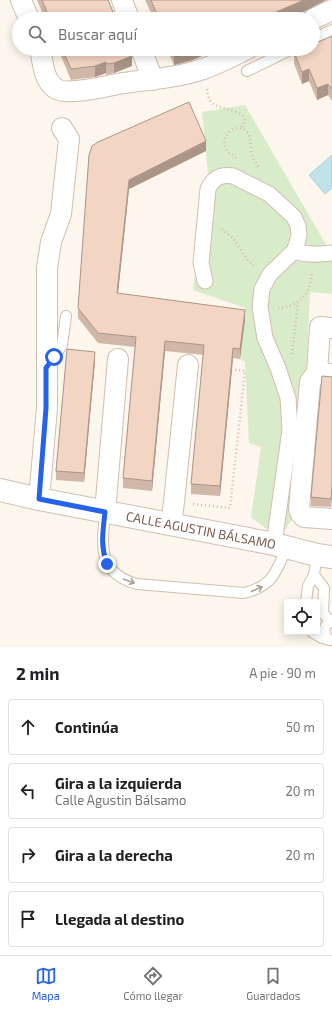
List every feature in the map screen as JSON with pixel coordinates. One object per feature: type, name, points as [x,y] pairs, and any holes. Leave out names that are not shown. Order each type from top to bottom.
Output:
[{"type":"street","points":[[21,0],[26,12]]},
{"type":"street","points":[[122,0],[126,12]]},
{"type":"street","points":[[320,16],[332,10]]},
{"type":"street","points":[[42,56],[46,76],[56,89],[66,91],[87,90],[123,83],[180,76],[204,69],[232,56]]},
{"type":"street","points":[[144,56],[153,80]]},
{"type":"street","points":[[39,499],[46,408],[46,268],[51,242],[61,214],[69,139],[62,128]]},
{"type":"street","points":[[204,281],[201,263],[208,189],[210,183],[221,176],[233,176],[238,180],[269,194],[294,217],[298,226],[299,235],[297,252]]},
{"type":"street","points":[[281,545],[290,430],[288,398],[278,368],[265,338],[260,307],[262,290],[270,274],[297,252],[320,255],[332,253]]},
{"type":"street","points":[[332,328],[320,327],[325,373],[310,382],[299,509],[304,517],[332,519]]},
{"type":"street","points":[[105,512],[118,359]]},
{"type":"street","points":[[171,524],[188,365]]},
{"type":"street","name":"CALLE AGUSTIN BÁLSAMO","points":[[0,490],[105,512],[281,545],[321,562]]},
{"type":"lane","points":[[320,36],[332,30]]},
{"type":"lane","points":[[247,71],[278,56]]},
{"type":"lane","points":[[46,368],[62,345],[66,316]]},
{"type":"lane","points":[[105,512],[103,552],[107,564],[115,574],[125,581],[137,584],[244,593],[256,590],[266,584],[274,575],[281,545]]},
{"type":"lane","points":[[306,599],[308,586],[321,562]]},
{"type":"lane","points":[[321,562],[324,588],[323,613],[328,619],[332,620],[325,627],[325,634],[330,640]]},
{"type":"lane","points":[[317,635],[330,640]]},
{"type":"path","points":[[204,69],[211,103],[219,108],[236,111],[242,114],[244,123],[242,128]]},
{"type":"path","points":[[238,180],[240,166],[238,160],[226,148],[225,141],[229,132],[233,129],[242,128],[250,136],[251,151],[262,174],[266,193]]},
{"type":"path","points":[[204,224],[226,231],[233,238],[246,258],[256,268],[270,274]]},
{"type":"path","points":[[260,302],[279,308],[289,307],[298,303],[305,296],[312,279],[311,263],[307,257],[297,252]]},
{"type":"path","points":[[292,358],[298,303]]},
{"type":"green space","points":[[245,105],[328,248],[332,247],[332,294],[310,292],[306,378],[293,518],[279,539],[251,517],[261,447],[249,443],[245,362],[240,359],[245,308],[193,290],[208,173],[202,112]]},
{"type":"water","points":[[332,155],[332,188],[325,194],[309,175]]},
{"type":"building","points":[[42,0],[108,0],[113,12],[47,12]]},
{"type":"building","points":[[151,0],[304,0],[276,12],[156,12]]},
{"type":"building","points":[[332,36],[332,89],[328,84],[317,88],[309,69],[302,72],[296,56],[320,56],[320,41]]},
{"type":"building","points":[[65,56],[132,56],[114,63],[106,64],[106,62],[95,66],[71,69]]},
{"type":"building","points":[[189,102],[206,141],[129,180],[117,293],[245,310],[240,349],[233,348],[220,486],[191,484],[204,345],[165,341],[152,481],[123,478],[136,337],[98,333],[78,308],[89,155],[92,146]]},
{"type":"building","points":[[67,349],[95,352],[84,473],[56,471]]},
{"type":"building","points":[[322,376],[332,377],[331,499],[311,497]]},
{"type":"route","points":[[54,357],[46,368],[46,408],[39,499],[105,512],[102,540],[103,552],[107,564]]}]
